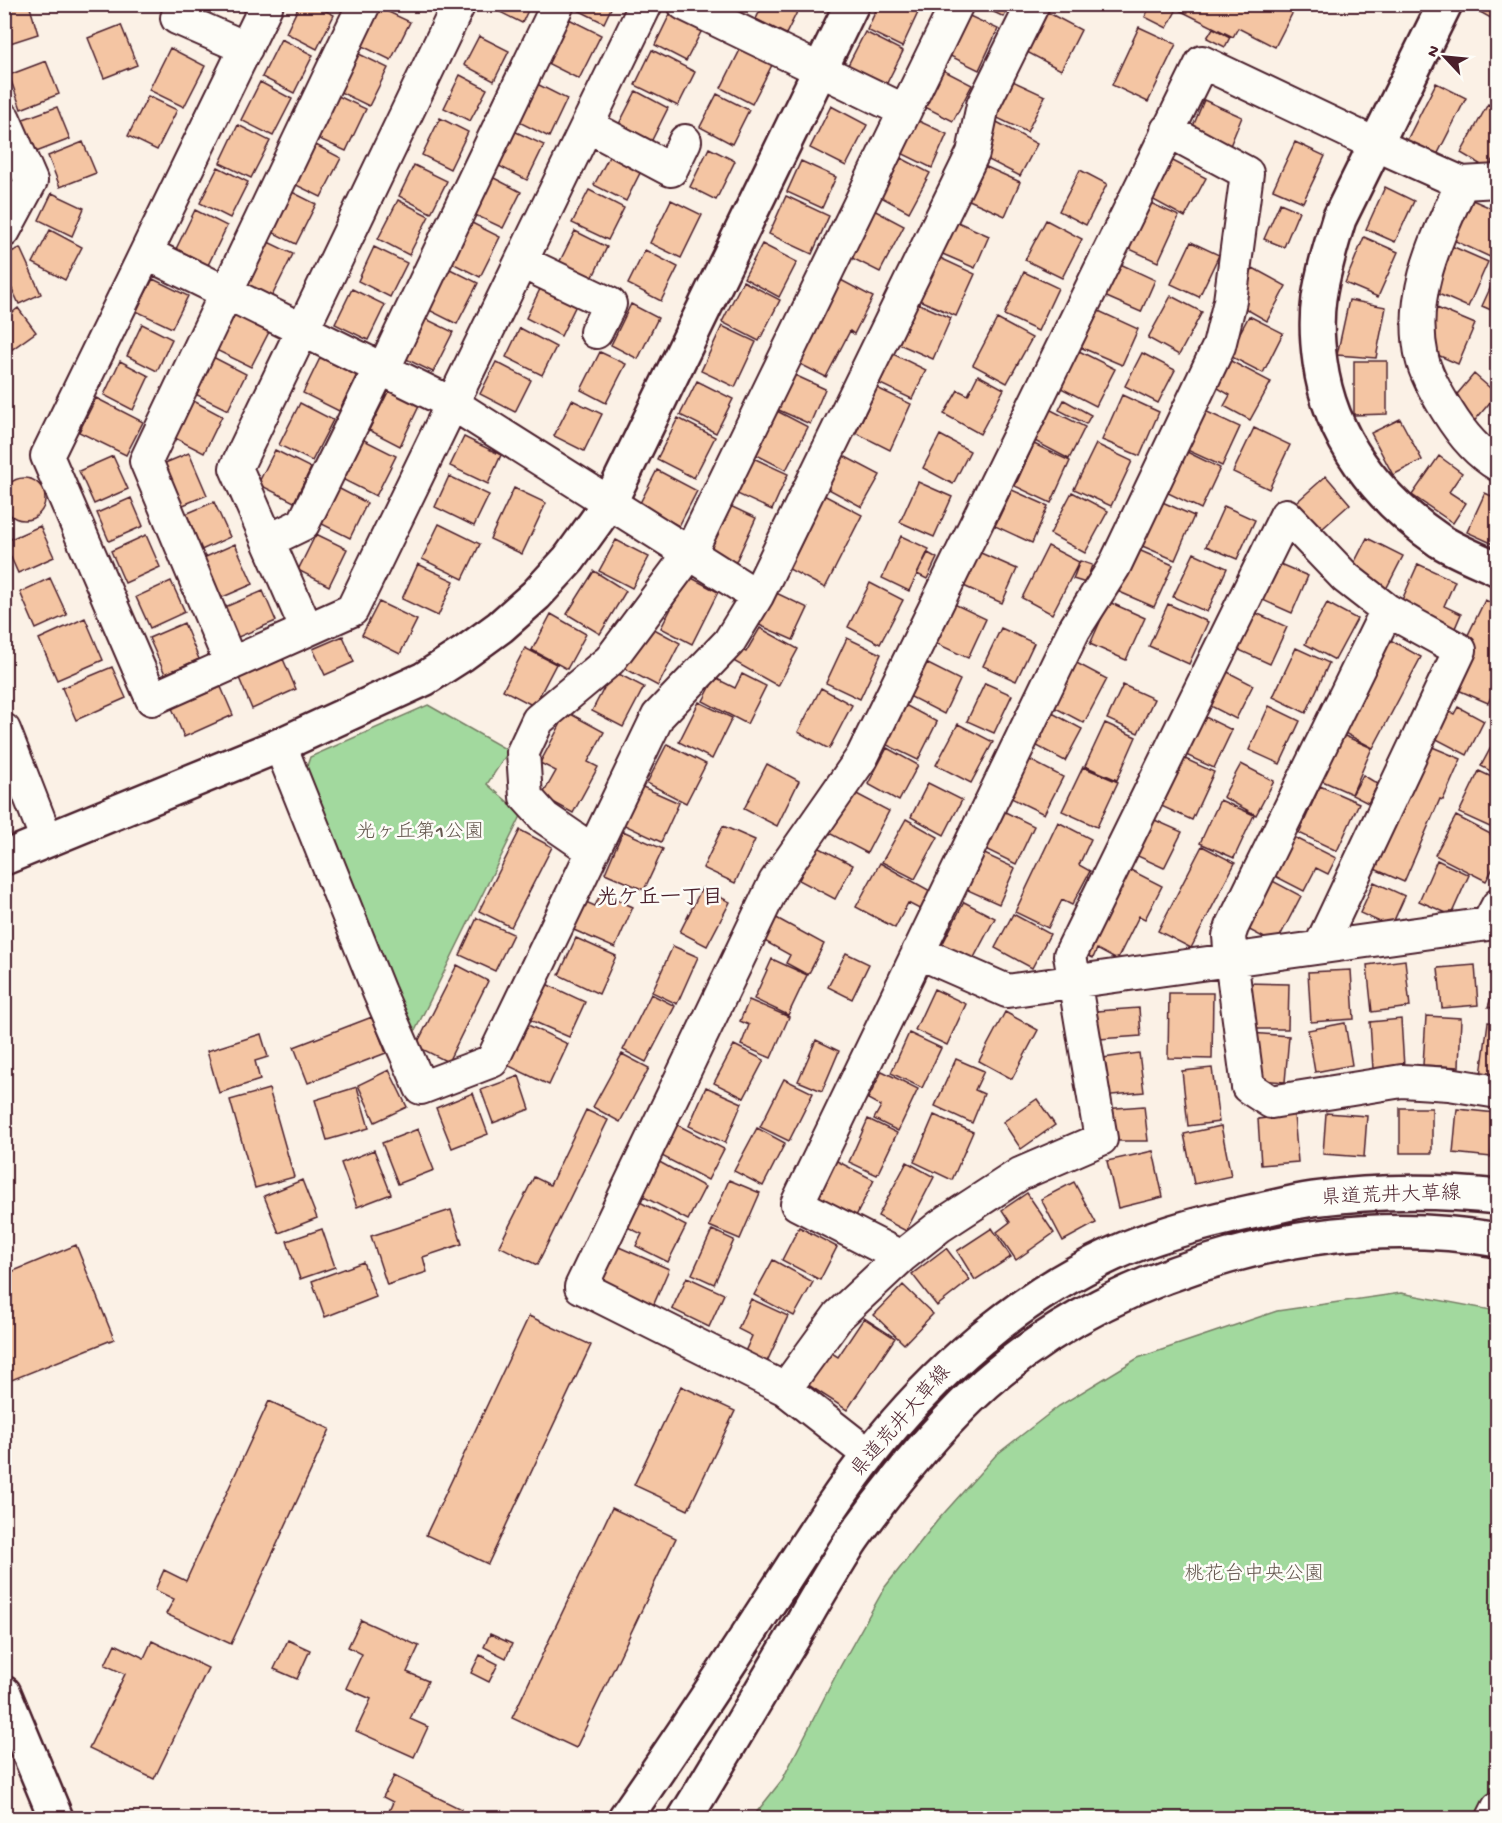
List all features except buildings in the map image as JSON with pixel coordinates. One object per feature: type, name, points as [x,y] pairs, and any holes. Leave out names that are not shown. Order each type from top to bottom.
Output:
[{"type":"main road","points":[[4,858],[280,745],[424,679],[500,627],[536,595],[569,559],[610,502],[852,4]]},
{"type":"main road","points":[[1445,4],[1339,219],[1319,300],[1317,340],[1323,382],[1335,418],[1348,446],[1366,474],[1411,520],[1443,542],[1497,569]]},
{"type":"main road","name":"県道荒井大草線","points":[[626,1818],[696,1716],[820,1524],[869,1455],[921,1393],[961,1355],[1001,1323],[1055,1286],[1113,1254],[1180,1229],[1312,1199],[1382,1193],[1497,1197]]},
{"type":"main road","name":"県道荒井大草線","points":[[685,1818],[851,1541],[901,1474],[950,1419],[986,1383],[1026,1351],[1080,1316],[1137,1287],[1196,1265],[1260,1247],[1317,1236],[1381,1231],[1466,1234],[1497,1240]]},
{"type":"main road","points":[[4,1693],[56,1818]]},
{"type":"street","points":[[267,4],[47,456],[152,699],[352,610],[646,4]]},
{"type":"street","points":[[231,664],[146,461],[364,4]]},
{"type":"street","points":[[307,630],[236,468],[459,4]]},
{"type":"street","points":[[268,541],[303,524],[382,369],[558,4]]},
{"type":"street","points":[[684,4],[905,111]]},
{"type":"street","points":[[593,850],[545,818],[526,797],[523,752],[538,720],[610,660],[690,553],[957,4]]},
{"type":"street","points":[[280,745],[379,992],[421,1088],[492,1061],[658,716],[729,642],[757,596],[973,153],[983,105],[1033,4]]},
{"type":"street","points":[[177,18],[246,48]]},
{"type":"street","points":[[869,1455],[785,1389],[581,1287],[775,882],[862,757],[1202,62],[1462,183],[1497,181]]},
{"type":"street","points":[[4,118],[31,181],[4,231]]},
{"type":"street","points":[[588,126],[672,170],[685,141]]},
{"type":"street","points":[[901,1257],[797,1204],[1074,630],[1114,567],[1219,346],[1230,301],[1247,173],[1167,130]]},
{"type":"street","points":[[1462,183],[1431,252],[1418,308],[1422,359],[1438,397],[1459,430],[1485,458],[1497,465]]},
{"type":"street","points":[[146,253],[453,404],[757,596]]},
{"type":"street","points":[[522,262],[610,304],[596,333]]},
{"type":"street","points":[[785,1389],[839,1315],[901,1257],[940,1226],[1020,1174],[1101,1140],[1070,955],[1286,515],[1346,578],[1387,610],[1460,650],[1320,947]]},
{"type":"street","points":[[1387,610],[1229,936],[1248,1087],[1271,1102],[1402,1081],[1449,1084],[1497,1092]]},
{"type":"street","points":[[6,741],[47,840]]},
{"type":"street","points":[[918,952],[1007,991],[1488,924],[1497,905]]},
{"type":"street","points":[[1493,1818],[1497,1808]]},
{"type":"green space","name":"光ヶ丘第1公園","points":[[428,705],[509,751],[487,784],[522,814],[412,1037],[306,769],[310,757]]},
{"type":"green space","name":"桃花台中央公園","points":[[1401,1293],[1497,1311],[1497,1818],[752,1818],[782,1780],[840,1667],[885,1587],[937,1521],[996,1455],[1059,1406],[1138,1358],[1277,1311]]},
{"type":"district","name":"光ケ丘一丁目","points":[[660,899]]}]
